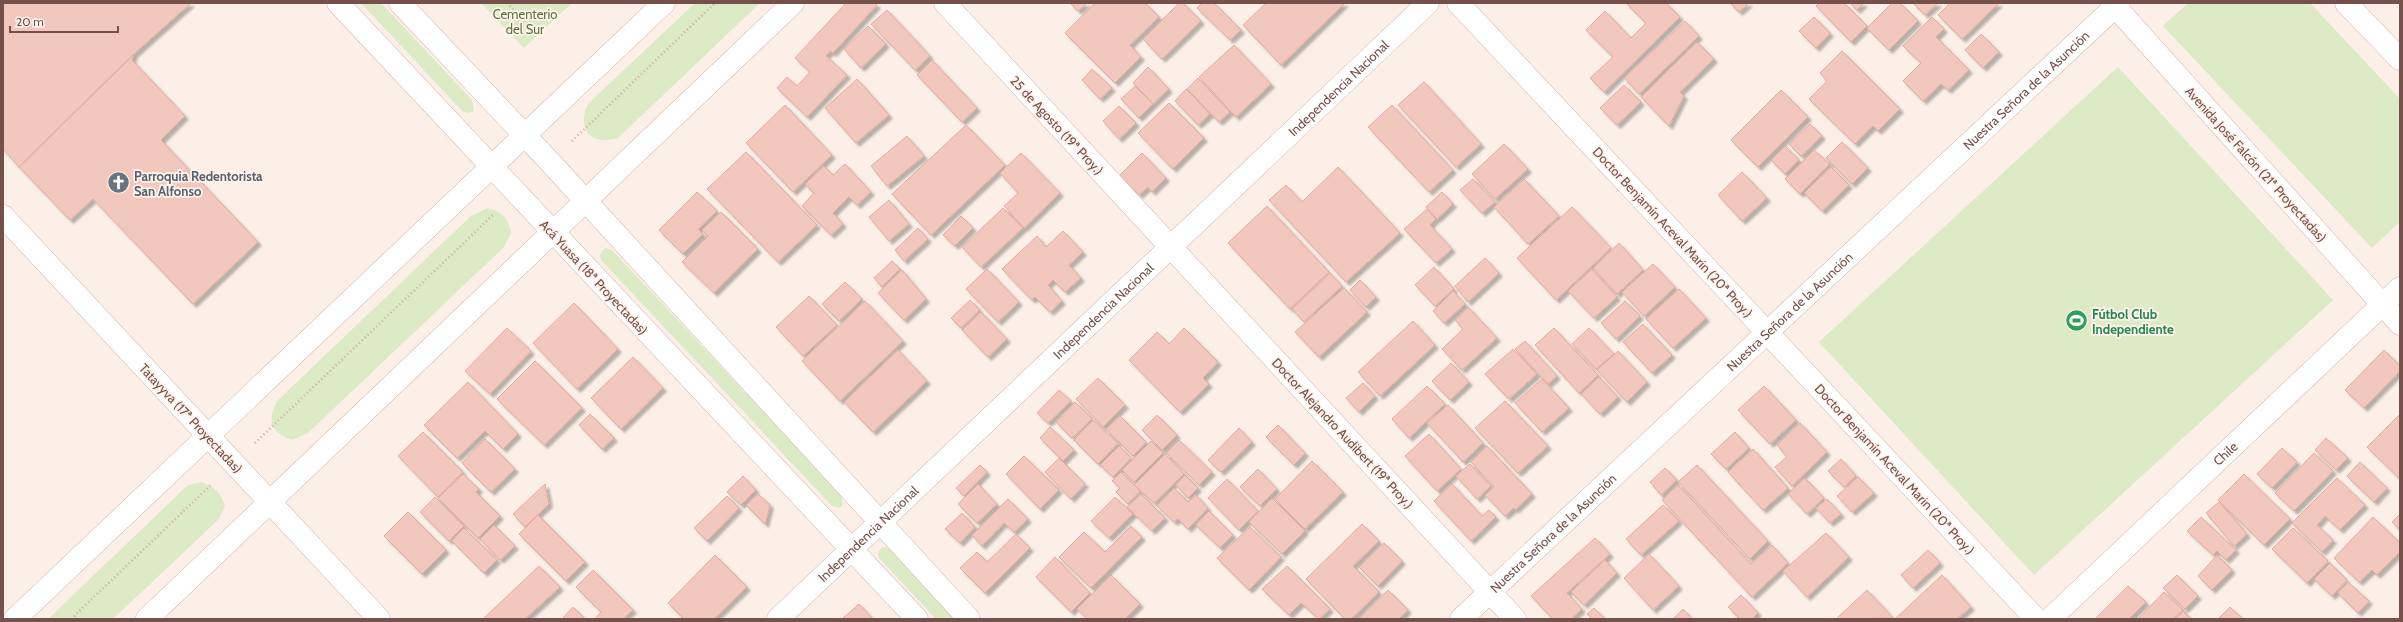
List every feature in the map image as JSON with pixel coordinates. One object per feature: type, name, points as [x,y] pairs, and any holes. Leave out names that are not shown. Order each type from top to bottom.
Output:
[{"type":"street","name":"Acá Yuasa (18ª Proyectadas)","points":[[338,3],[491,168],[917,619]]},
{"type":"street","points":[[400,3],[550,162],[879,523],[969,619]]},
{"type":"street","points":[[15,619],[664,3]]},
{"type":"street","points":[[147,619],[793,3]]},
{"type":"street","name":"25 de Agosto (19ª Proy.)","points":[[945,3],[1170,248]]},
{"type":"street","name":"Independencia Nacional","points":[[778,619],[1428,3]]},
{"type":"street","name":"Doctor Benjamín Aceval Marin (20ª Proy.)","points":[[1458,3],[2036,619]]},
{"type":"street","points":[[2346,3],[2400,59]]},
{"type":"street","name":"Nuestra Señora de la Asunción","points":[[1461,619],[1767,333],[2115,4]]},
{"type":"street","name":"Avenida José Falcón (21ª Proyectadas)","points":[[2115,4],[2400,324]]},
{"type":"street","name":"Tatayyva (17ª Proyectadas)","points":[[3,216],[379,619]]},
{"type":"street","name":"Doctor Alejandro Audibert (19ª Proy.)","points":[[1170,248],[1515,619]]},
{"type":"street","name":"Chile","points":[[2050,619],[2400,288]]},
{"type":"path","points":[[507,3],[532,29]]},
{"type":"path","points":[[550,162],[716,3]]},
{"type":"path","points":[[71,619],[516,194]]},
{"type":"green space","points":[[361,3],[381,3],[472,100],[474,111],[467,113],[462,111]]},
{"type":"green space","name":"Cementerio del Sur","points":[[481,3],[572,3],[524,48]]},
{"type":"green space","points":[[695,3],[760,3],[618,138],[600,140],[593,138],[588,134],[585,128],[585,113],[588,104]]},
{"type":"green space","points":[[2188,3],[2310,3],[2400,99],[2400,222],[2372,248],[2163,26]]},
{"type":"green space","name":"Fútbol Club Independiente","points":[[2118,67],[2333,300],[2034,575],[1819,342]]},
{"type":"green space","points":[[488,208],[498,211],[504,216],[508,223],[511,233],[503,248],[308,433],[292,440],[279,433],[272,425],[272,415],[277,401],[471,216]]},
{"type":"green space","points":[[605,248],[612,250],[842,496],[842,506],[839,508],[832,506],[601,260],[600,255]]},
{"type":"green space","points":[[201,482],[213,488],[221,497],[225,506],[219,519],[113,619],[48,619],[187,486]]},
{"type":"green space","points":[[882,547],[890,548],[956,619],[936,619],[879,558],[878,553]]},
{"type":"building","points":[[3,3],[191,3],[134,54],[19,167],[3,149]]},
{"type":"building","points":[[846,3],[875,3],[877,5],[833,53],[830,51],[826,56],[847,75],[807,117],[777,88],[787,77],[797,86],[810,72],[795,58]]},
{"type":"building","points":[[1070,3],[1087,3],[1078,11]]},
{"type":"building","points":[[1095,3],[1145,3],[1159,17],[1130,45],[1141,57],[1115,83],[1065,33]]},
{"type":"building","points":[[1179,3],[1183,3],[1201,21],[1162,59],[1143,39]]},
{"type":"building","points":[[1202,3],[1214,3],[1241,30],[1230,40],[1197,8]]},
{"type":"building","points":[[1266,3],[1345,3],[1281,65],[1243,25]]},
{"type":"building","points":[[1626,3],[1666,3],[1680,17],[1604,92],[1590,78],[1613,57],[1586,30],[1605,11],[1631,38],[1646,23]]},
{"type":"building","points":[[1730,3],[1749,3],[1739,12]]},
{"type":"building","points":[[1819,3],[1844,3],[1867,26],[1851,42],[1816,6]]},
{"type":"building","points":[[1850,3],[1864,3],[1857,10]]},
{"type":"building","points":[[1892,3],[1900,3],[1918,21],[1889,50],[1867,28]]},
{"type":"building","points":[[1913,3],[1938,3],[1925,15]]},
{"type":"building","points":[[1950,3],[1999,3],[1962,39],[1938,15]]},
{"type":"building","points":[[887,10],[930,56],[915,70],[871,24]]},
{"type":"building","points":[[1814,17],[1830,33],[1816,48],[1799,31]]},
{"type":"building","points":[[1932,17],[1944,29],[1936,37],[1969,70],[1948,90],[1941,84],[1923,101],[1903,81],[1921,63],[1903,46]]},
{"type":"building","points":[[1685,21],[1699,36],[1639,94],[1624,78]]},
{"type":"building","points":[[868,26],[886,44],[861,68],[844,49]]},
{"type":"building","points":[[1981,34],[1999,52],[1983,68],[1965,50]]},
{"type":"building","points":[[1697,42],[1714,59],[1680,92],[1684,96],[1669,126],[1641,97]]},
{"type":"building","points":[[1234,45],[1271,84],[1236,117],[1199,77]]},
{"type":"building","points":[[1842,51],[1900,109],[1878,131],[1873,126],[1855,144],[1809,99],[1827,81],[1820,73]]},
{"type":"building","name":"Parroquia Redentorista San Alfonso","points":[[134,54],[132,60],[185,116],[161,140],[258,242],[193,304],[93,199],[70,220],[19,167]]},
{"type":"building","points":[[932,60],[977,108],[962,122],[917,75]]},
{"type":"building","points":[[1148,67],[1169,89],[1153,104],[1133,83]]},
{"type":"building","points":[[1092,69],[1112,88],[1100,99],[1082,80]]},
{"type":"building","points":[[1198,78],[1230,112],[1219,122],[1187,89]]},
{"type":"building","points":[[857,79],[889,115],[856,143],[825,108]]},
{"type":"building","points":[[1424,82],[1481,144],[1456,167],[1398,105]]},
{"type":"building","points":[[1624,85],[1641,102],[1617,125],[1600,108]]},
{"type":"building","points":[[1135,86],[1153,104],[1139,118],[1121,99]]},
{"type":"building","points":[[1186,89],[1210,114],[1198,125],[1175,101]]},
{"type":"building","points":[[1781,90],[1808,117],[1758,167],[1731,140]]},
{"type":"building","points":[[1169,103],[1204,138],[1173,169],[1138,133]]},
{"type":"building","points":[[785,105],[832,155],[793,192],[746,143]]},
{"type":"building","points":[[1392,105],[1453,170],[1429,192],[1368,127]]},
{"type":"building","points":[[1119,106],[1136,123],[1119,139],[1103,121]]},
{"type":"building","points":[[1810,124],[1822,136],[1801,156],[1789,144]]},
{"type":"building","points":[[966,125],[1005,165],[931,235],[892,194]]},
{"type":"building","points":[[907,136],[924,156],[887,186],[871,166]]},
{"type":"building","points":[[1842,142],[1868,168],[1852,184],[1826,158]]},
{"type":"building","points":[[1504,144],[1528,169],[1495,199],[1472,174]]},
{"type":"building","points":[[1785,146],[1799,160],[1785,174],[1771,160]]},
{"type":"building","points":[[1814,150],[1830,164],[1800,194],[1785,179]]},
{"type":"building","points":[[746,152],[817,225],[778,262],[707,189]]},
{"type":"building","points":[[1021,153],[1060,193],[1024,228],[1004,206],[1018,193],[1000,173]]},
{"type":"building","points":[[1142,153],[1166,178],[1152,192],[1148,187],[1139,195],[1119,176]]},
{"type":"building","points":[[845,164],[871,192],[857,205],[849,197],[833,213],[843,224],[831,235],[802,206],[814,193],[805,184],[824,166],[833,175]]},
{"type":"building","points":[[1338,167],[1400,233],[1346,282],[1269,200],[1286,185],[1302,202]]},
{"type":"building","points":[[1831,167],[1849,185],[1822,211],[1804,193]]},
{"type":"building","points":[[1742,172],[1767,198],[1742,221],[1718,195]]},
{"type":"building","points":[[1473,179],[1495,202],[1482,213],[1460,190]]},
{"type":"building","points":[[1524,179],[1559,216],[1528,244],[1494,207]]},
{"type":"building","points":[[697,192],[717,211],[698,229],[703,234],[683,254],[659,230]]},
{"type":"building","points":[[1442,192],[1453,204],[1437,219],[1426,207]]},
{"type":"building","points":[[889,200],[909,224],[889,241],[869,217]]},
{"type":"building","points":[[1267,206],[1329,272],[1290,309],[1228,243]]},
{"type":"building","points":[[1572,207],[1611,248],[1556,300],[1517,258]]},
{"type":"building","points":[[1003,208],[1023,228],[981,267],[962,247]]},
{"type":"building","points":[[1427,209],[1436,219],[1430,225],[1452,249],[1436,263],[1404,229]]},
{"type":"building","points":[[721,212],[758,249],[714,293],[682,262],[708,236],[702,230]]},
{"type":"building","points":[[961,216],[973,228],[955,246],[943,235]]},
{"type":"building","points":[[918,228],[928,239],[904,261],[895,250]]},
{"type":"building","points":[[1063,231],[1083,252],[1069,265],[1081,278],[1065,292],[1053,280],[1048,285],[1062,301],[1050,312],[1035,297],[1032,300],[1002,269],[1037,236],[1046,247]]},
{"type":"building","points":[[1619,243],[1643,270],[1617,294],[1593,268]]},
{"type":"building","points":[[1485,258],[1499,273],[1468,302],[1455,286]]},
{"type":"building","points":[[892,261],[900,269],[882,287],[874,278]]},
{"type":"building","points":[[1653,264],[1675,287],[1644,316],[1622,292]]},
{"type":"building","points":[[1434,267],[1454,289],[1435,306],[1415,285]]},
{"type":"building","points":[[987,269],[1019,302],[998,322],[966,289]]},
{"type":"building","points":[[1592,269],[1617,297],[1594,318],[1568,291]]},
{"type":"building","points":[[902,270],[926,299],[904,320],[878,293]]},
{"type":"building","points":[[1330,273],[1342,286],[1304,322],[1292,309]]},
{"type":"building","points":[[1360,280],[1376,297],[1366,307],[1350,290]]},
{"type":"building","points":[[845,282],[862,299],[839,321],[822,304]]},
{"type":"building","points":[[1344,288],[1367,312],[1319,357],[1295,332]]},
{"type":"building","points":[[1679,289],[1706,318],[1673,348],[1646,319]]},
{"type":"building","points":[[1453,291],[1465,304],[1444,323],[1433,311]]},
{"type":"building","points":[[809,296],[837,325],[803,356],[776,327]]},
{"type":"building","points":[[970,300],[980,310],[961,328],[951,318]]},
{"type":"building","points":[[865,301],[903,341],[840,401],[802,361]]},
{"type":"building","points":[[1625,301],[1640,316],[1616,339],[1601,323]]},
{"type":"building","points":[[574,303],[618,349],[577,389],[533,343]]},
{"type":"building","points":[[1468,307],[1497,338],[1462,370],[1442,349],[1463,329],[1455,320]]},
{"type":"building","points":[[981,312],[1007,339],[988,357],[962,330]]},
{"type":"building","points":[[1413,321],[1435,345],[1380,396],[1358,372]]},
{"type":"building","points":[[1643,324],[1672,355],[1652,373],[1623,342]]},
{"type":"building","points":[[507,328],[531,351],[490,394],[465,371]]},
{"type":"building","points":[[1184,328],[1218,362],[1203,378],[1209,384],[1180,412],[1129,360],[1157,332],[1169,344]]},
{"type":"building","points":[[1554,328],[1598,375],[1579,393],[1535,345]]},
{"type":"building","points":[[1589,328],[1614,354],[1596,369],[1572,344]]},
{"type":"building","points":[[1525,341],[1557,376],[1548,384],[1515,349]]},
{"type":"building","points":[[1513,349],[1537,374],[1509,399],[1485,374]]},
{"type":"building","points":[[898,350],[927,381],[873,432],[844,402]]},
{"type":"building","points":[[2384,350],[2400,366],[2400,371],[2364,408],[2345,390]]},
{"type":"building","points":[[1618,351],[1647,382],[1627,402],[1597,370]]},
{"type":"building","points":[[633,357],[663,388],[621,429],[591,398]]},
{"type":"building","points":[[535,361],[582,408],[544,445],[497,399]]},
{"type":"building","points":[[1451,363],[1469,382],[1450,400],[1432,381]]},
{"type":"building","points":[[1599,377],[1618,397],[1600,414],[1581,394]]},
{"type":"building","points":[[1098,378],[1125,405],[1103,427],[1076,399]]},
{"type":"building","points":[[1542,379],[1569,408],[1542,432],[1515,403]]},
{"type":"building","points":[[468,382],[518,434],[503,449],[485,431],[457,458],[424,425]]},
{"type":"building","points":[[1363,383],[1375,396],[1359,412],[1346,398]]},
{"type":"building","points":[[1427,386],[1445,404],[1409,438],[1392,419]]},
{"type":"building","points":[[1764,386],[1796,420],[1770,444],[1738,410]]},
{"type":"building","points":[[1059,390],[1071,401],[1048,423],[1037,413]]},
{"type":"building","points":[[1505,401],[1548,446],[1518,473],[1475,428]]},
{"type":"building","points":[[1075,402],[1092,419],[1072,438],[1056,422]]},
{"type":"building","points":[[1448,405],[1483,443],[1463,462],[1427,423]]},
{"type":"building","points":[[590,414],[614,438],[602,449],[579,425]]},
{"type":"building","points":[[2400,414],[2400,479],[2367,447]]},
{"type":"building","points":[[1157,415],[1177,435],[1162,450],[1142,430]]},
{"type":"building","points":[[1120,416],[1146,442],[1133,456],[1106,429]]},
{"type":"building","points":[[1093,420],[1118,443],[1098,464],[1074,440]]},
{"type":"building","points":[[1800,423],[1827,452],[1792,486],[1775,467],[1787,457],[1777,445]]},
{"type":"building","points":[[1278,425],[1305,453],[1294,465],[1266,437]]},
{"type":"building","points":[[1050,427],[1074,450],[1063,461],[1040,438]]},
{"type":"building","points":[[1239,428],[1252,442],[1221,472],[1208,460]]},
{"type":"building","points":[[423,432],[463,472],[438,497],[398,456]]},
{"type":"building","points":[[1735,432],[1749,448],[1726,469],[1711,454]]},
{"type":"building","points":[[1429,434],[1461,469],[1437,491],[1405,456]]},
{"type":"building","points":[[2326,438],[2348,458],[2336,470],[2315,450]]},
{"type":"building","points":[[485,439],[515,469],[491,492],[462,463]]},
{"type":"building","points":[[1179,440],[1212,472],[1199,485],[1166,453]]},
{"type":"building","points":[[1151,441],[1163,453],[1134,482],[1122,470]]},
{"type":"building","points":[[1119,446],[1131,458],[1113,477],[1100,465]]},
{"type":"building","points":[[1487,446],[1532,494],[1515,510],[1514,508],[1505,516],[1485,495],[1494,487],[1471,462]]},
{"type":"building","points":[[2282,448],[2297,462],[2272,488],[2257,474]]},
{"type":"building","points":[[1753,449],[1788,488],[1763,510],[1728,472]]},
{"type":"building","points":[[2314,453],[2333,471],[2294,511],[2275,493]]},
{"type":"building","points":[[1165,454],[1184,474],[1154,503],[1134,485]]},
{"type":"building","points":[[1024,456],[1059,490],[1040,509],[1006,474]]},
{"type":"building","points":[[1059,458],[1085,484],[1071,499],[1045,472]]},
{"type":"building","points":[[1841,459],[1856,476],[1844,487],[1828,471]]},
{"type":"building","points":[[1312,461],[1343,492],[1305,529],[1275,499]]},
{"type":"building","points":[[2360,462],[2387,488],[2374,502],[2347,476]]},
{"type":"building","points":[[1470,464],[1491,486],[1477,499],[1456,476]]},
{"type":"building","points":[[980,465],[987,472],[964,496],[956,488]]},
{"type":"building","points":[[1697,465],[1768,541],[1750,559],[1678,482]]},
{"type":"building","points":[[1665,468],[1677,480],[1661,495],[1650,482]]},
{"type":"building","points":[[1258,469],[1277,489],[1260,506],[1240,487]]},
{"type":"building","points":[[1121,472],[1140,491],[1128,504],[1116,492],[1120,488],[1112,481]]},
{"type":"building","points":[[463,474],[479,489],[476,492],[500,516],[478,538],[438,498]]},
{"type":"building","points":[[2244,474],[2290,519],[2264,545],[2218,500]]},
{"type":"building","points":[[1185,475],[1198,488],[1188,498],[1176,485]]},
{"type":"building","points":[[743,476],[756,490],[741,505],[727,492]]},
{"type":"building","points":[[1858,477],[1874,493],[1852,512],[1837,496]]},
{"type":"building","points":[[1805,478],[1824,498],[1807,514],[1788,494]]},
{"type":"building","points":[[2337,478],[2365,505],[2340,530],[2325,516],[2317,525],[2333,540],[2322,552],[2292,523]]},
{"type":"building","points":[[1227,479],[1258,511],[1239,530],[1208,498]]},
{"type":"building","points":[[545,484],[549,504],[525,527],[513,514]]},
{"type":"building","points":[[978,484],[997,504],[977,523],[958,504]]},
{"type":"building","points":[[1452,484],[1482,516],[1489,510],[1496,517],[1471,541],[1434,501]]},
{"type":"building","points":[[1678,485],[1751,564],[1772,545],[1788,563],[1752,597],[1662,500]]},
{"type":"building","points":[[1174,488],[1188,502],[1196,495],[1208,508],[1188,529],[1178,519],[1174,522],[1157,506]]},
{"type":"building","points":[[758,494],[770,505],[765,524],[746,505]]},
{"type":"building","points":[[1141,494],[1165,518],[1152,531],[1127,507]]},
{"type":"building","points":[[727,496],[739,508],[707,541],[694,528]]},
{"type":"building","points":[[435,497],[464,526],[449,541],[420,512]]},
{"type":"building","points":[[1115,497],[1133,514],[1109,538],[1091,521]]},
{"type":"building","points":[[1272,498],[1305,531],[1282,554],[1249,522]]},
{"type":"building","points":[[1008,499],[1028,519],[1014,532],[1004,523],[982,546],[972,535]]},
{"type":"building","points":[[1827,499],[1841,514],[1830,523],[1816,508]]},
{"type":"building","points":[[2219,502],[2247,534],[2234,546],[2206,513]]},
{"type":"building","points":[[1663,505],[1679,521],[1641,555],[1626,539]]},
{"type":"building","points":[[1209,511],[1233,535],[1220,548],[1196,525]]},
{"type":"building","points":[[408,512],[446,550],[422,574],[384,536]]},
{"type":"building","points":[[962,513],[975,527],[960,543],[945,529]]},
{"type":"building","points":[[2400,514],[2400,530],[2392,522]]},
{"type":"building","points":[[538,515],[585,562],[566,581],[519,534]]},
{"type":"building","points":[[2201,517],[2236,550],[2226,560],[2217,551],[2213,555],[2187,531]]},
{"type":"building","points":[[2373,517],[2400,543],[2400,552],[2377,575],[2372,570],[2359,582],[2334,558]]},
{"type":"building","points":[[1362,524],[1379,541],[1353,566],[1379,592],[1351,619],[1345,619],[1306,579]]},
{"type":"building","points":[[494,525],[515,546],[500,560],[480,539]]},
{"type":"building","points":[[1131,526],[1142,537],[1091,588],[1059,557],[1084,532],[1105,552]]},
{"type":"building","points":[[1250,527],[1281,557],[1249,590],[1217,558]]},
{"type":"building","points":[[464,528],[497,560],[484,573],[452,541]]},
{"type":"building","points":[[2293,528],[2328,561],[2307,583],[2272,549]]},
{"type":"building","points":[[1826,533],[1849,557],[1807,597],[1783,571]]},
{"type":"building","points":[[1016,534],[1030,548],[985,593],[960,568],[977,552],[987,562]]},
{"type":"building","points":[[1595,538],[1610,554],[1567,593],[1582,609],[1571,619],[1553,619],[1531,596]]},
{"type":"building","points":[[1384,543],[1402,561],[1378,586],[1359,567]]},
{"type":"building","points":[[1928,550],[1940,563],[1913,588],[1901,575]]},
{"type":"building","points":[[1649,554],[1679,586],[1653,610],[1624,578]]},
{"type":"building","points":[[715,555],[747,587],[714,619],[684,619],[668,603]]},
{"type":"building","points":[[2217,555],[2232,570],[2212,590],[2198,576]]},
{"type":"building","points":[[1055,557],[1090,593],[1071,612],[1036,577]]},
{"type":"building","points":[[1605,560],[1617,573],[1584,605],[1571,592]]},
{"type":"building","points":[[2330,563],[2347,580],[2332,596],[2314,579]]},
{"type":"building","points":[[539,566],[560,587],[525,619],[483,619]]},
{"type":"building","points":[[1287,566],[1330,609],[1319,619],[1301,603],[1289,615],[1262,589]]},
{"type":"building","points":[[593,570],[633,610],[623,619],[595,619],[601,612],[576,587]]},
{"type":"building","points":[[1111,575],[1140,604],[1125,619],[1088,619],[1077,609]]},
{"type":"building","points":[[1942,575],[1971,607],[1957,619],[1895,619]]},
{"type":"building","points":[[2177,575],[2198,596],[2185,609],[2163,588]]},
{"type":"building","points":[[2348,582],[2369,601],[2358,613],[2338,593]]},
{"type":"building","points":[[2128,586],[2146,602],[2129,619],[2095,619]]},
{"type":"building","points":[[1388,590],[1408,610],[1399,619],[1358,619]]},
{"type":"building","points":[[1867,590],[1893,618],[1836,619]]},
{"type":"building","points":[[2164,592],[2183,610],[2173,619],[2138,619]]},
{"type":"building","points":[[1741,595],[1758,613],[1752,619],[1740,619],[1728,607]]},
{"type":"building","points":[[859,604],[873,619],[842,619]]},
{"type":"building","points":[[573,607],[585,619],[562,619]]},
{"type":"building","points":[[2230,607],[2243,619],[2218,619]]},
{"type":"building","points":[[1594,608],[1605,619],[1592,619],[1587,614]]},
{"type":"building","points":[[1683,609],[1692,619],[1673,619]]},
{"type":"building","points":[[2183,611],[2191,619],[2176,619]]},
{"type":"place","name":"Parroquia Redentorista San Alfonso","points":[[118,183]]},
{"type":"place","name":"Fútbol Club Independiente","points":[[2076,321]]}]
